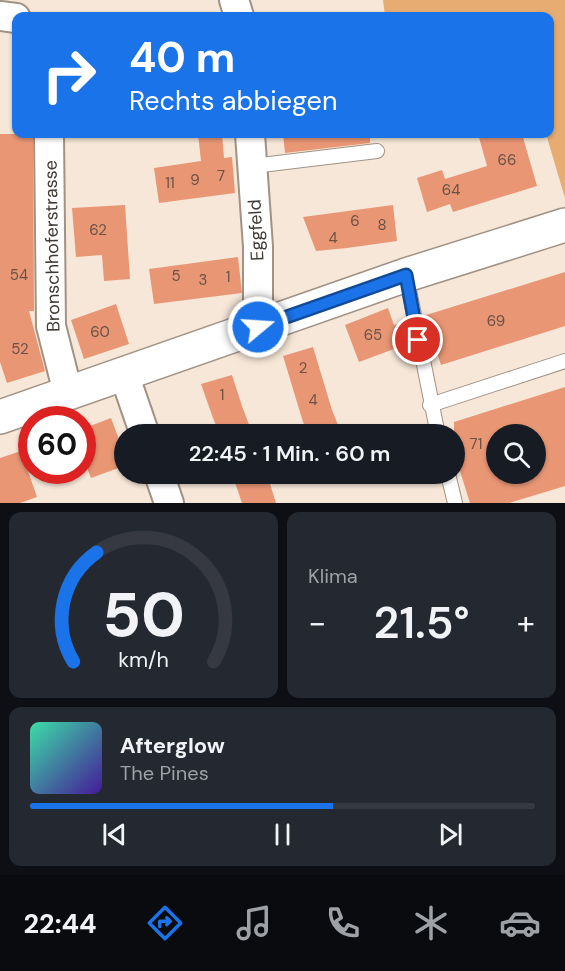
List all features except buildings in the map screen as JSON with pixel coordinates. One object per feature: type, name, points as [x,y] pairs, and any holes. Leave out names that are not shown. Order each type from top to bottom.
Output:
[{"type":"main road","points":[[0,417],[406,275],[565,225]]},
{"type":"street","name":"Bronschhoferstrasse","points":[[49,138],[51,326],[68,393]]},
{"type":"street","name":"Eggfeld","points":[[250,138],[260,307],[258,327]]},
{"type":"street","points":[[124,374],[141,424]]},
{"type":"street","points":[[162,484],[169,503]]},
{"type":"lane","points":[[253,166],[377,151]]},
{"type":"lane","points":[[406,275],[435,424]]},
{"type":"lane","points":[[430,405],[565,361]]},
{"type":"lane","points":[[450,484],[455,503]]},
{"type":"shaded area","points":[[383,0],[565,0],[565,198],[547,138],[554,138],[554,12],[384,12]]},
{"type":"route","points":[[258,327],[406,275],[418,340]]}]
